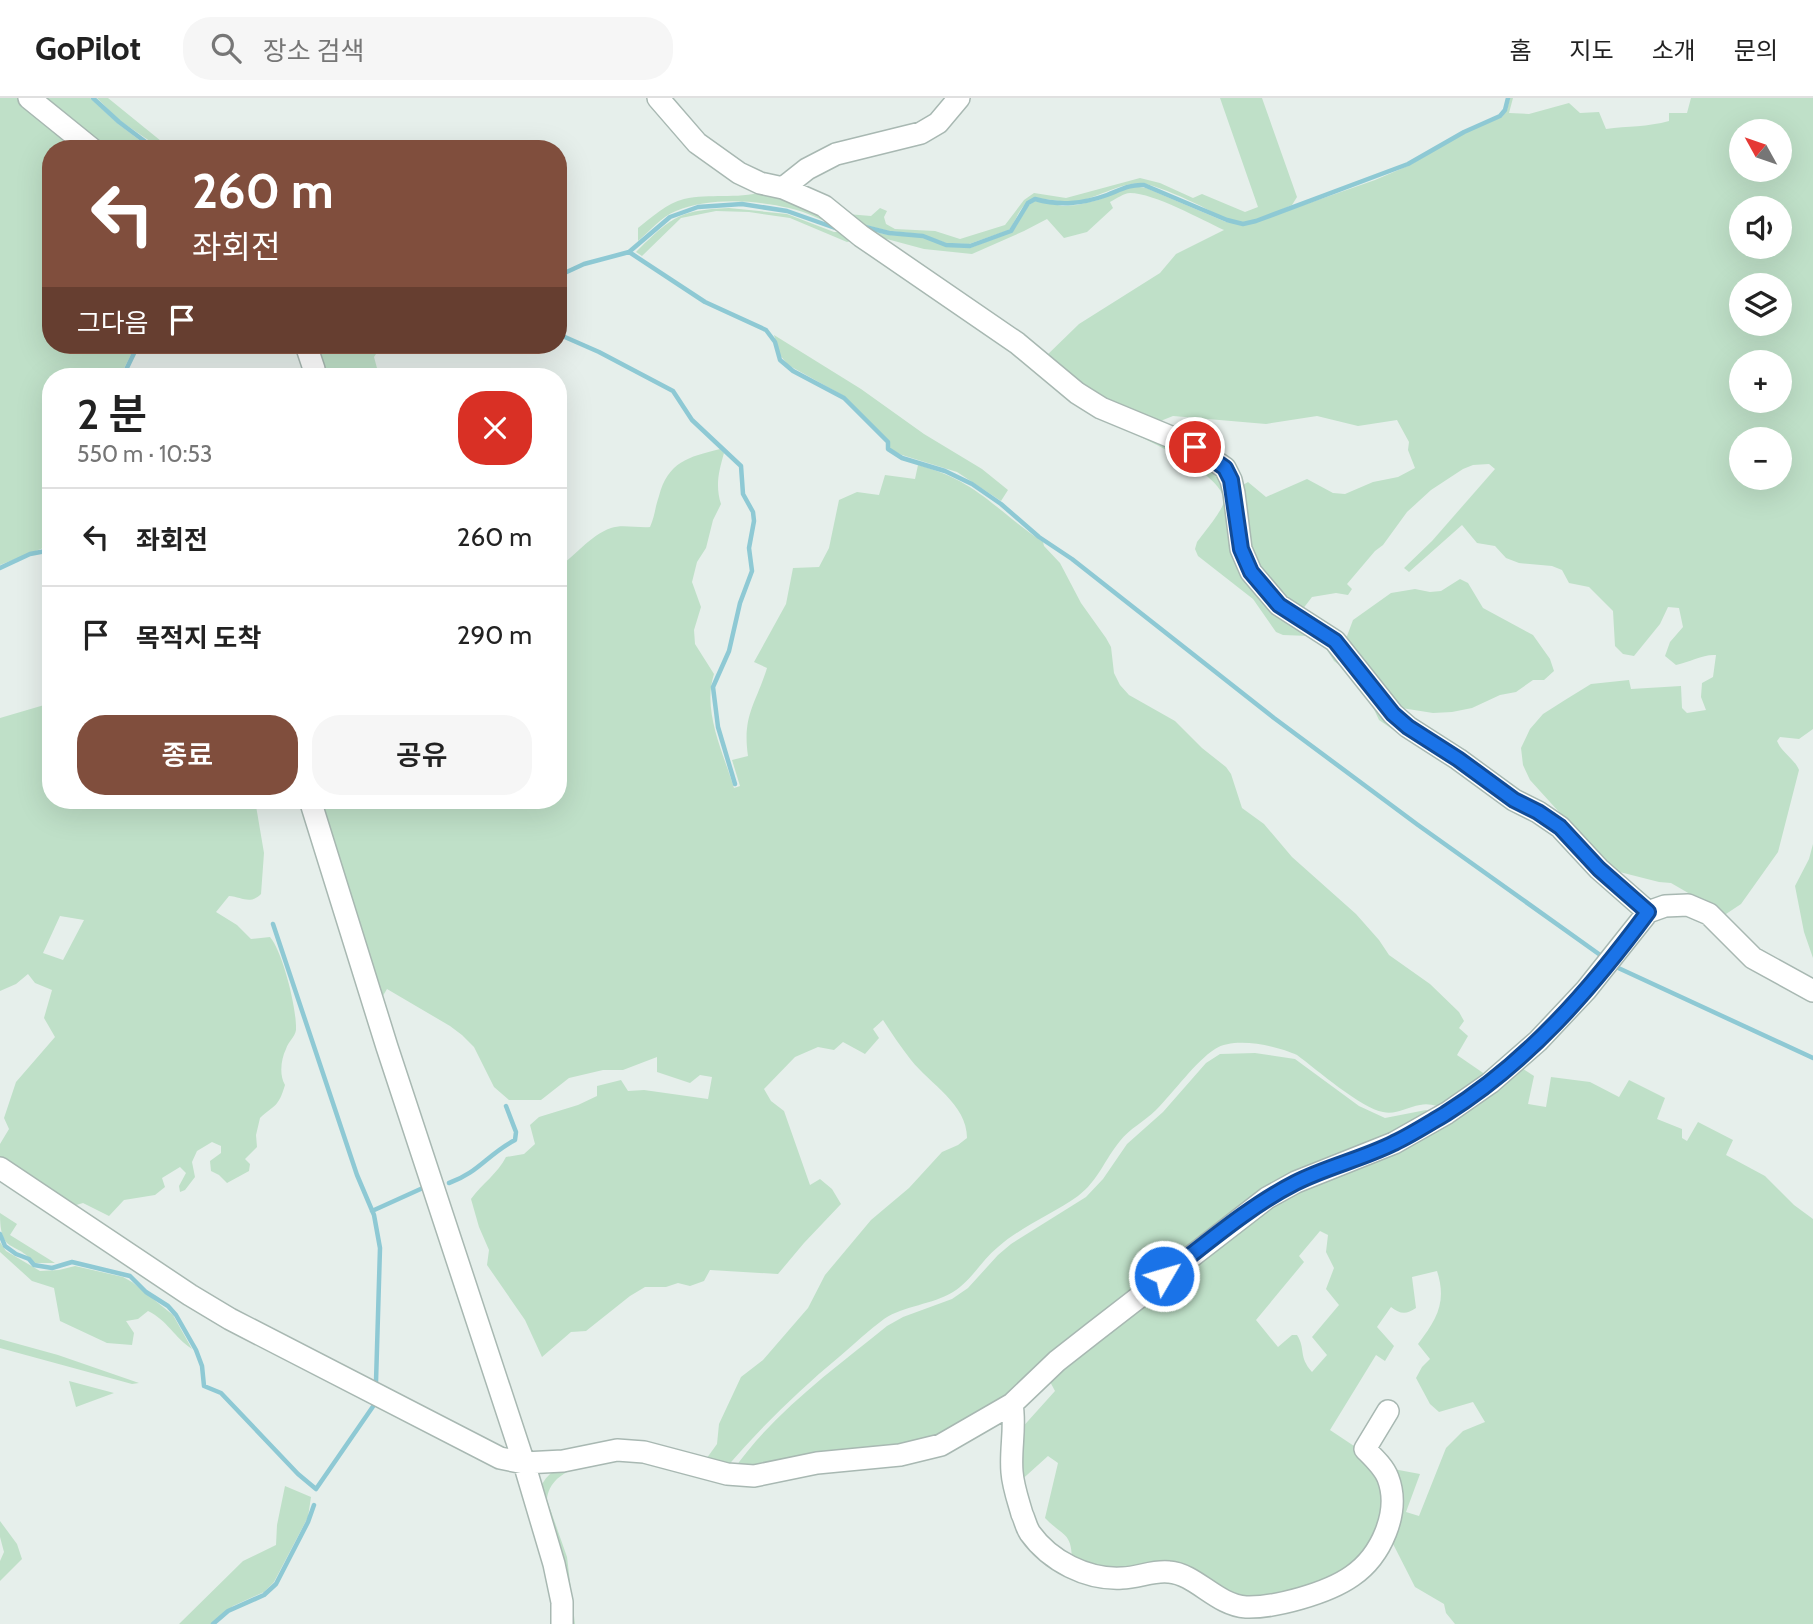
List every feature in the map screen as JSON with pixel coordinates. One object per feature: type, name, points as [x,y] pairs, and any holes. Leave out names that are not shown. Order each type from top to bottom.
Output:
[{"type":"street","points":[[29,98],[81,140]]},
{"type":"street","points":[[658,98],[697,143],[738,173],[824,205],[861,236],[1017,343],[1077,393],[1101,408],[1195,447],[1225,468],[1234,493],[1241,549],[1251,572],[1279,605],[1335,641],[1393,714],[1408,727],[1458,759],[1507,796],[1560,827],[1599,869],[1648,912]]},
{"type":"street","points":[[783,188],[807,169],[836,154],[921,133],[938,123],[959,98]]},
{"type":"street","points":[[313,809],[391,1060],[524,1463],[554,1564],[562,1602],[562,1624]]},
{"type":"street","points":[[0,1168],[230,1319],[500,1458],[524,1463],[563,1461],[617,1450],[644,1452],[727,1474],[754,1476],[817,1463],[900,1455],[942,1445],[1012,1404],[1085,1339],[1267,1198],[1296,1182],[1394,1143],[1490,1083],[1538,1041],[1586,990],[1648,912],[1665,906],[1688,905],[1709,914],[1753,958],[1813,990]]},
{"type":"street","points":[[1012,1404],[1015,1427],[1012,1473],[1017,1498],[1028,1530],[1043,1549],[1089,1575],[1122,1578],[1156,1571],[1172,1572],[1230,1604],[1246,1607],[1293,1600],[1333,1586],[1352,1577],[1372,1555],[1392,1514],[1392,1494],[1388,1477],[1366,1449],[1388,1410]]},
{"type":"green space","points":[[0,98],[20,98],[74,140],[42,140],[42,354],[131,354],[124,368],[42,368],[42,549],[0,565]]},
{"type":"green space","points":[[36,98],[90,98],[139,140],[88,140]]},
{"type":"green space","points":[[97,98],[108,98],[160,140],[148,140],[119,120]]},
{"type":"green space","points":[[1220,98],[1262,98],[1297,197],[1292,205],[1254,221],[1236,222],[1167,191],[1146,184],[1129,184],[1074,202],[1031,200],[1021,209],[1009,230],[969,244],[946,243],[921,234],[889,231],[853,222],[800,192],[800,185],[847,214],[871,216],[880,208],[887,211],[884,217],[886,224],[895,229],[935,231],[960,239],[1005,225],[1024,200],[1034,193],[1066,198],[1140,178],[1160,183],[1193,198],[1202,194],[1245,212],[1258,207]]},
{"type":"green space","points":[[1510,98],[1513,98],[1509,113],[1529,114],[1569,103],[1580,113],[1599,112],[1606,129],[1669,121],[1669,113],[1687,113],[1691,98],[1813,98],[1813,729],[1799,739],[1780,737],[1777,741],[1799,770],[1778,852],[1741,904],[1720,918],[1671,883],[1600,867],[1579,834],[1530,780],[1523,765],[1521,748],[1530,729],[1543,714],[1591,684],[1629,680],[1631,689],[1681,686],[1682,708],[1687,713],[1706,710],[1701,697],[1702,683],[1713,677],[1716,655],[1676,665],[1665,656],[1670,642],[1683,627],[1679,608],[1668,607],[1660,624],[1634,656],[1623,654],[1615,646],[1613,611],[1589,587],[1569,583],[1562,570],[1552,566],[1519,563],[1506,558],[1495,546],[1477,543],[1462,525],[1409,572],[1404,568],[1432,541],[1495,469],[1489,464],[1463,469],[1431,490],[1407,512],[1383,545],[1347,584],[1352,589],[1348,595],[1336,593],[1312,597],[1299,614],[1253,569],[1236,489],[1248,482],[1266,497],[1307,479],[1333,493],[1345,494],[1373,482],[1398,477],[1415,468],[1408,450],[1409,442],[1397,420],[1358,426],[1317,416],[1266,424],[1173,416],[1148,426],[1043,359],[1079,324],[1160,273],[1176,254],[1224,230],[1152,197],[1130,193],[1110,202],[1113,208],[1087,232],[1064,238],[1047,219],[972,254],[924,249],[883,238],[881,241],[856,228],[890,235],[924,237],[946,246],[970,248],[1012,232],[1029,205],[1035,201],[1063,206],[1077,205],[1098,200],[1132,186],[1146,188],[1226,222],[1246,225],[1375,180],[1410,165],[1464,133],[1502,117]]},
{"type":"green space","points":[[766,191],[786,194],[840,228],[789,208],[762,203],[718,202],[703,203],[671,214],[638,241],[638,228],[678,201],[694,197],[744,195]]},
{"type":"green space","points":[[729,208],[787,214],[834,232],[848,232],[856,240],[847,242],[790,218],[749,212],[716,211],[681,218],[642,256],[636,252],[676,218],[698,211]]},
{"type":"green space","points":[[774,335],[982,469],[1008,490],[1001,501],[957,472],[890,449],[888,440],[844,396],[788,365],[779,354]]},
{"type":"green space","points":[[313,354],[376,354],[374,357],[377,368],[315,368]]},
{"type":"green space","points":[[1104,420],[1176,447],[1219,471],[1236,553],[1441,759],[1379,720],[1352,675],[1334,661],[1325,647],[1309,636],[1283,635],[1276,632],[1253,599],[1198,556],[1195,549],[1197,542],[1217,516],[1224,501],[1220,489],[1209,477],[1153,443]]},
{"type":"green space","points":[[720,449],[724,453],[718,484],[721,504],[713,520],[706,548],[697,562],[692,582],[701,607],[694,630],[695,644],[714,674],[711,688],[712,717],[734,788],[740,786],[732,760],[748,756],[748,720],[767,668],[754,662],[786,604],[793,568],[819,567],[829,548],[839,500],[857,492],[879,495],[885,475],[915,479],[918,465],[939,472],[971,488],[1043,542],[1060,563],[1081,603],[1111,647],[1114,673],[1120,685],[1129,695],[1175,721],[1226,767],[1231,774],[1242,808],[1264,824],[1292,857],[1356,914],[1389,955],[1430,984],[1459,1012],[1464,1021],[1459,1028],[1468,1036],[1457,1055],[1489,1077],[1446,1109],[1423,1104],[1388,1113],[1363,1104],[1297,1055],[1289,1052],[1244,1043],[1223,1045],[1215,1049],[1192,1069],[1156,1110],[1124,1137],[1096,1177],[1078,1196],[1007,1240],[953,1292],[892,1314],[878,1323],[794,1396],[726,1468],[704,1462],[717,1444],[719,1424],[741,1377],[763,1360],[808,1308],[825,1275],[871,1220],[909,1188],[942,1152],[967,1138],[961,1115],[946,1095],[911,1060],[883,1020],[873,1029],[879,1038],[865,1054],[843,1042],[834,1050],[818,1047],[795,1057],[764,1089],[771,1101],[784,1111],[810,1185],[820,1179],[832,1189],[841,1204],[778,1274],[710,1270],[704,1281],[690,1286],[678,1283],[666,1287],[645,1287],[586,1331],[571,1332],[542,1357],[525,1320],[487,1265],[489,1250],[471,1199],[506,1157],[524,1154],[535,1144],[530,1125],[539,1117],[597,1096],[597,1086],[621,1080],[628,1091],[644,1090],[708,1099],[712,1077],[700,1075],[690,1083],[657,1072],[657,1057],[623,1070],[603,1070],[569,1078],[541,1100],[509,1100],[494,1087],[474,1047],[462,1035],[387,989],[381,999],[319,809],[567,809],[567,560],[603,531],[620,526],[650,527],[668,475],[681,463]]},
{"type":"green space","points":[[1460,579],[1468,583],[1483,608],[1533,635],[1550,659],[1554,671],[1544,680],[1533,680],[1516,692],[1500,695],[1472,708],[1433,713],[1389,706],[1339,642],[1347,636],[1353,620],[1391,593],[1415,589],[1441,591]]},
{"type":"green space","points":[[42,706],[42,809],[257,809],[264,853],[261,894],[249,900],[229,896],[216,912],[237,925],[251,939],[270,937],[275,944],[288,982],[296,1030],[283,1057],[283,1092],[276,1105],[260,1118],[256,1135],[257,1147],[245,1159],[250,1164],[249,1171],[227,1183],[211,1171],[210,1161],[221,1153],[221,1146],[212,1142],[197,1151],[192,1162],[195,1177],[185,1190],[180,1192],[179,1186],[186,1173],[180,1167],[162,1178],[165,1187],[155,1195],[124,1200],[109,1216],[83,1203],[66,1208],[0,1162],[0,1144],[9,1129],[4,1118],[16,1082],[55,1037],[44,1018],[52,990],[35,983],[28,974],[16,984],[0,991],[0,718]],"holes":[[[60,916],[84,920],[63,960],[43,953]]]},
{"type":"green space","points":[[1813,844],[1813,958],[1804,932],[1795,886],[1809,859]]},
{"type":"green space","points":[[1255,1053],[1295,1059],[1359,1106],[1385,1118],[1426,1110],[1433,1113],[1295,1178],[1022,1387],[938,1442],[734,1469],[786,1410],[887,1326],[903,1317],[952,1299],[968,1288],[1011,1244],[1086,1197],[1103,1179],[1127,1144],[1163,1112],[1206,1063],[1220,1054]]},
{"type":"green space","points":[[1520,1067],[1534,1076],[1528,1104],[1546,1107],[1551,1077],[1590,1082],[1619,1097],[1629,1080],[1665,1098],[1657,1119],[1682,1129],[1682,1138],[1687,1141],[1698,1122],[1733,1140],[1726,1155],[1765,1176],[1794,1205],[1813,1219],[1813,1624],[1455,1624],[1446,1613],[1444,1604],[1415,1587],[1389,1536],[1388,1468],[1420,1474],[1406,1512],[1419,1516],[1446,1448],[1463,1431],[1485,1422],[1473,1402],[1439,1412],[1430,1404],[1416,1378],[1430,1359],[1418,1344],[1438,1310],[1441,1292],[1437,1271],[1412,1277],[1416,1308],[1403,1313],[1391,1307],[1377,1327],[1394,1346],[1385,1361],[1376,1355],[1330,1430],[1360,1450],[1377,1468],[1387,1516],[1351,1572],[1256,1602],[1199,1582],[1072,1562],[1068,1539],[1045,1518],[1058,1463],[1048,1456],[1017,1484],[1019,1431],[1055,1391],[1048,1378],[1270,1205]],"holes":[[[1320,1231],[1328,1235],[1326,1252],[1334,1268],[1326,1289],[1339,1305],[1312,1337],[1327,1355],[1312,1372],[1305,1361],[1297,1335],[1292,1335],[1278,1347],[1256,1320],[1304,1262],[1299,1256]]]},
{"type":"green space","points":[[0,1213],[17,1224],[10,1235],[55,1263],[34,1263],[10,1245],[3,1236]]},
{"type":"green space","points":[[0,1242],[6,1251],[40,1271],[75,1266],[123,1277],[132,1282],[173,1315],[192,1349],[148,1311],[138,1319],[126,1321],[134,1333],[132,1345],[107,1343],[60,1321],[54,1288],[32,1281],[0,1252]]},
{"type":"green space","points":[[0,1339],[58,1355],[139,1383],[132,1384],[0,1348]]},
{"type":"green space","points":[[69,1381],[114,1393],[76,1407]]},
{"type":"green space","points":[[628,1459],[578,1467],[557,1479],[550,1488],[547,1500],[567,1557],[575,1624],[568,1624],[540,1489],[546,1478],[565,1465],[591,1460]]},
{"type":"green space","points":[[285,1486],[311,1497],[308,1517],[274,1582],[264,1592],[233,1606],[211,1624],[179,1624],[243,1561],[276,1545]]},
{"type":"green space","points":[[0,1521],[17,1544],[22,1559],[0,1581],[0,1561],[4,1552]]},
{"type":"waterway","points":[[93,98],[143,140]]},
{"type":"waterway","points":[[861,226],[889,233],[923,236],[946,245],[970,246],[1011,231],[1028,203],[1035,199],[1053,203],[1080,202],[1139,185],[1243,224],[1408,164],[1464,132],[1500,116],[1505,110],[1508,98]]},
{"type":"waterway","points":[[567,272],[584,264],[629,252],[670,217],[698,207],[742,204],[787,211],[838,229]]},
{"type":"waterway","points":[[629,252],[705,302],[766,330],[775,342],[780,360],[793,371],[844,398],[888,442],[888,449],[902,458],[945,471],[972,484],[1001,504],[1039,537],[1072,559],[1274,718],[1603,957]]},
{"type":"waterway","points":[[567,338],[673,391],[692,420],[741,466],[743,494],[753,512],[754,521],[749,548],[752,571],[740,603],[729,651],[713,687],[718,727],[735,784]]},
{"type":"waterway","points":[[127,368],[134,354]]},
{"type":"waterway","points":[[0,568],[30,554],[42,552]]},
{"type":"waterway","points":[[273,924],[357,1175],[374,1215],[380,1248],[376,1382]]},
{"type":"waterway","points":[[1614,966],[1813,1058]]},
{"type":"waterway","points":[[449,1183],[468,1174],[515,1140],[516,1132],[506,1106]]},
{"type":"waterway","points":[[372,1211],[425,1187]]},
{"type":"waterway","points":[[0,1234],[5,1246],[29,1259],[34,1265],[52,1268],[72,1262],[130,1276],[146,1292],[168,1306],[196,1350],[202,1366],[204,1386],[221,1393],[298,1474],[316,1489],[374,1405]]},
{"type":"waterway","points":[[213,1624],[228,1611],[264,1595],[276,1584],[314,1505]]},
{"type":"route","points":[[1164,1276],[1267,1198],[1296,1182],[1394,1143],[1490,1083],[1538,1041],[1586,990],[1648,912],[1615,885],[1581,846],[1560,827],[1514,800],[1408,727],[1393,714],[1335,641],[1279,605],[1251,572],[1241,549],[1234,493],[1225,468],[1195,447]]}]
